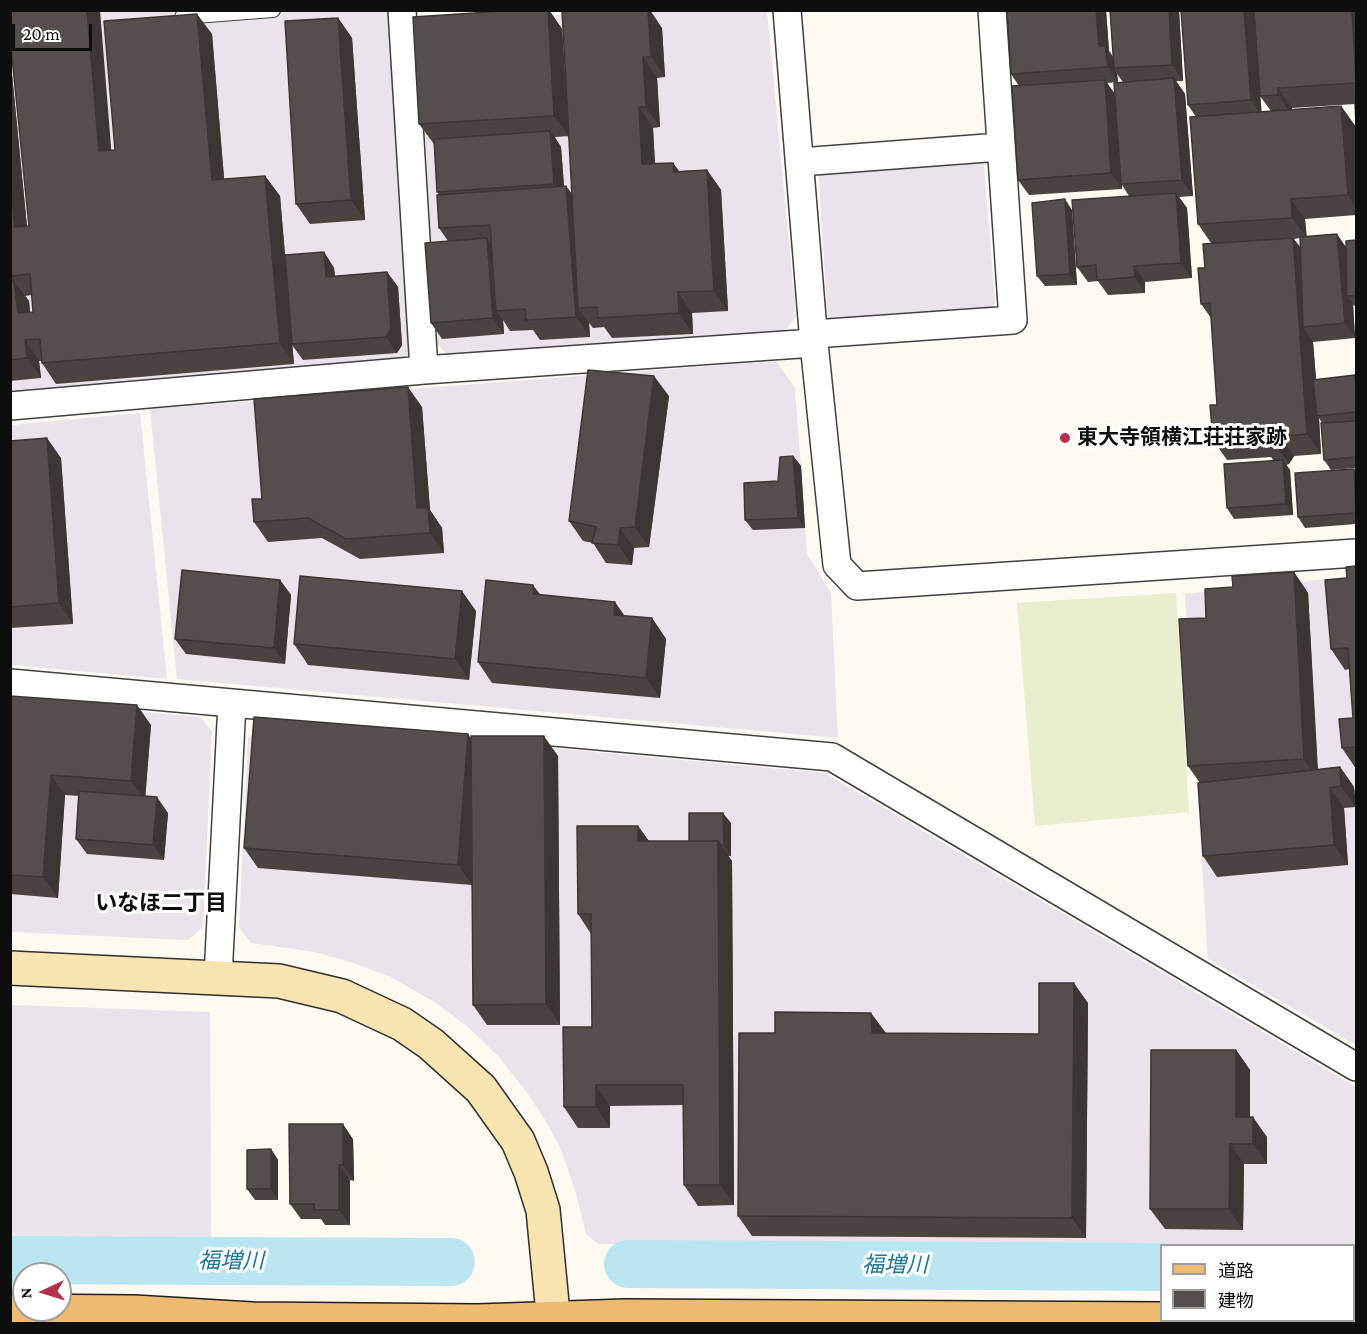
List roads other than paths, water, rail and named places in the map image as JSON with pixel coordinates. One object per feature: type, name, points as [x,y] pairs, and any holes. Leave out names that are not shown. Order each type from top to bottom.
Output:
[{"type":"main road","points":[[10,1311],[134,1312],[264,1320],[478,1321],[625,1316],[1160,1319]]},
{"type":"street","points":[[402,10],[424,370]]},
{"type":"street","points":[[787,10],[814,339],[837,565],[856,586],[1356,553]]},
{"type":"street","points":[[10,406],[814,339],[1013,320],[992,10]]},
{"type":"street","points":[[800,162],[1000,147]]},
{"type":"street","points":[[10,683],[832,757],[1356,1067]]},
{"type":"street","points":[[218,977],[232,703]]},
{"type":"street","points":[[10,968],[279,981],[342,996],[372,1008],[402,1024],[431,1044],[481,1089],[518,1141],[543,1210],[554,1320]]},
{"type":"lane","points":[[166,18],[273,10]]},
{"type":"waterway","name":"福増川","points":[[10,1260],[451,1262]]},
{"type":"waterway","name":"福増川","points":[[628,1264],[1160,1267]]},
{"type":"place","name":"東大寺領横江荘荘家跡","points":[[1065,438]]},
{"type":"district","name":"いなほ二丁目","points":[[161,903]]}]
